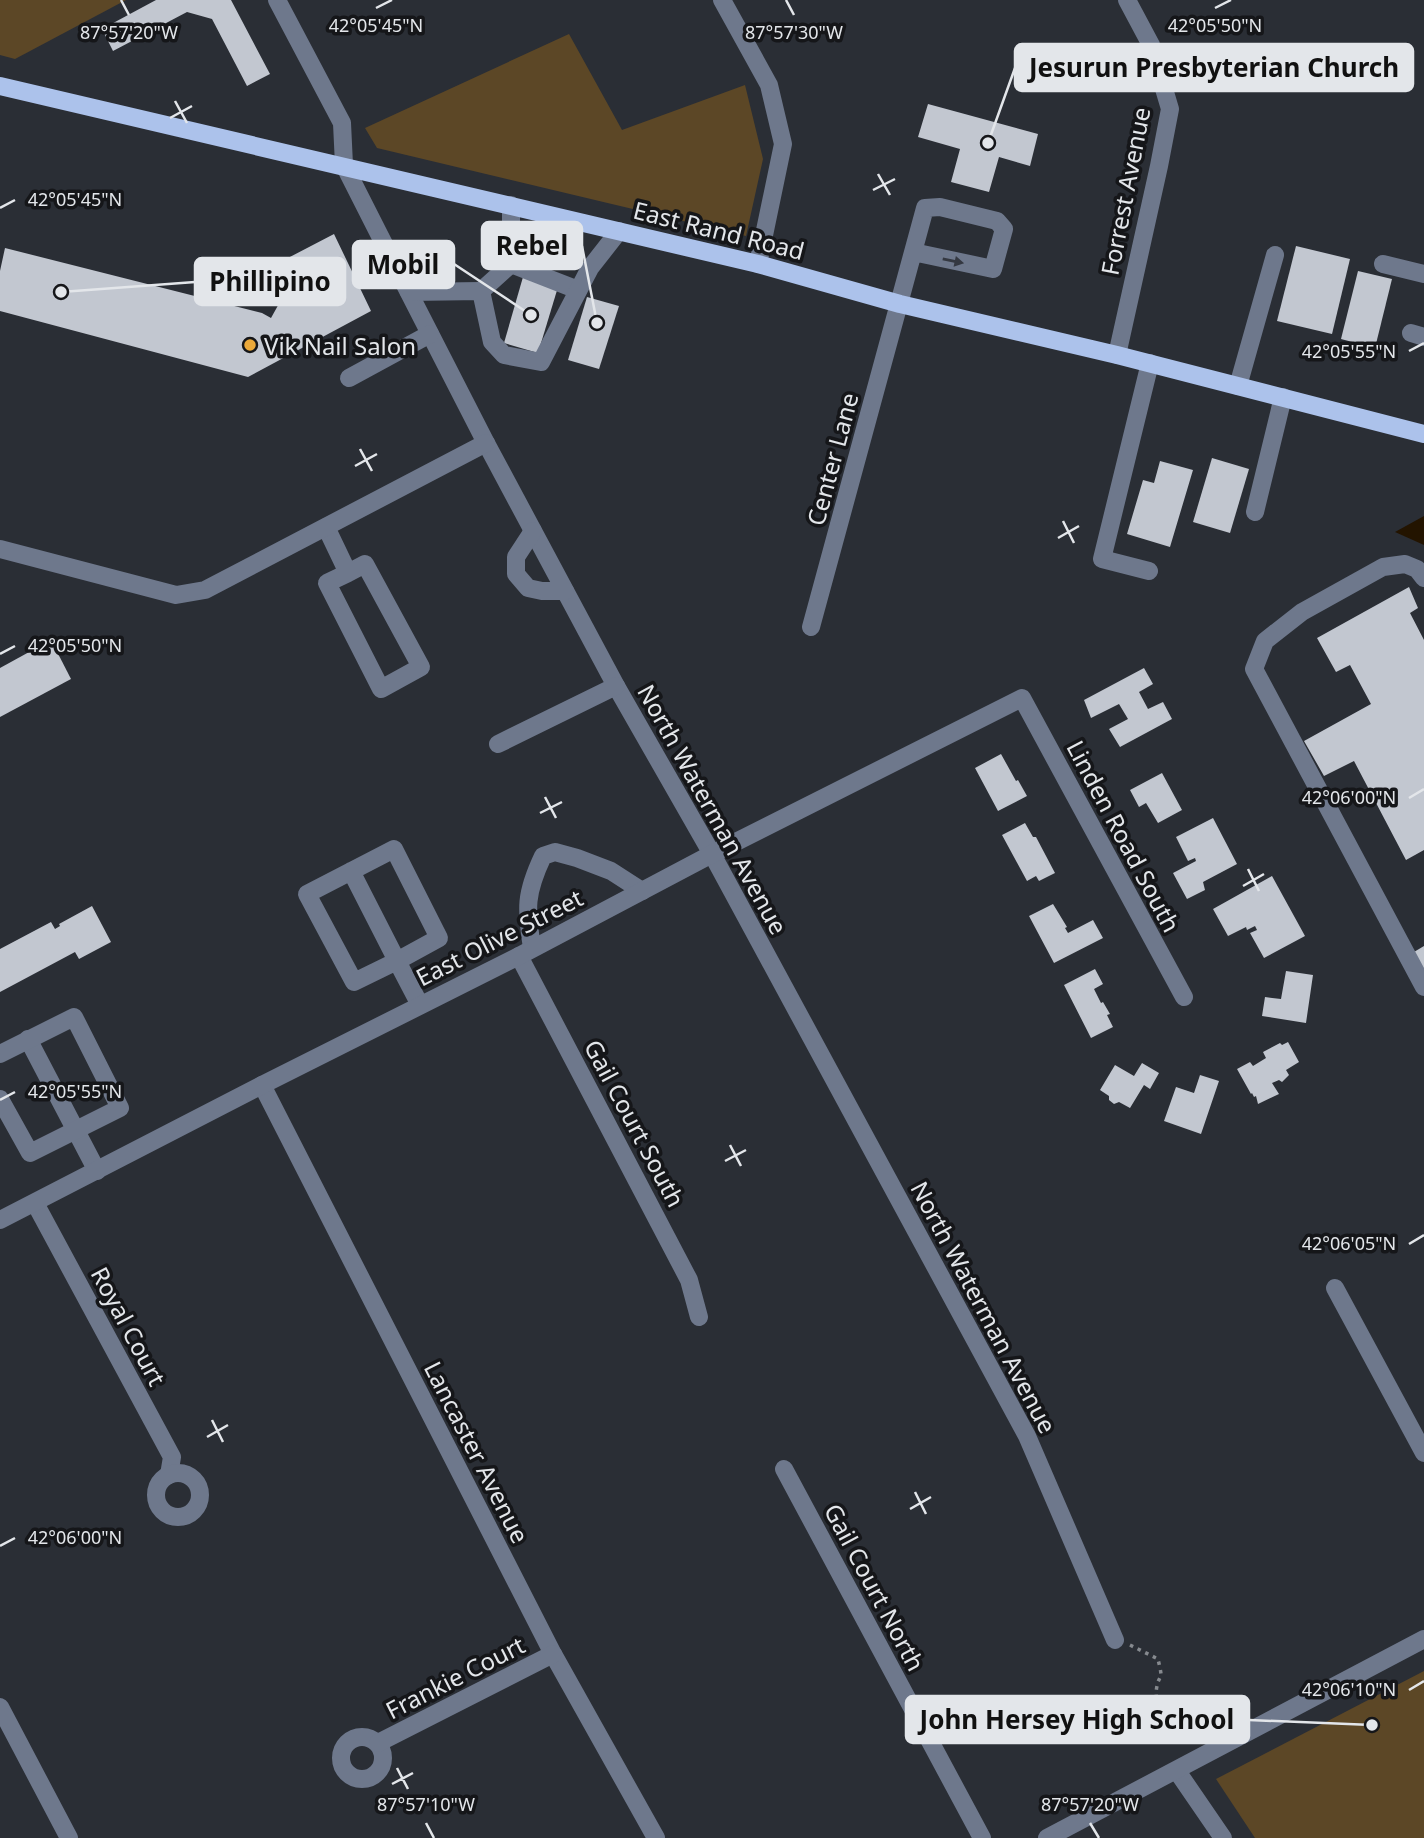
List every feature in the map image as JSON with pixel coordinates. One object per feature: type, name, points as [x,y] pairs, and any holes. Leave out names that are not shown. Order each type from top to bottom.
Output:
[{"type":"main road","name":"East Rand Road","points":[[0,86],[619,230],[758,264],[900,304],[1150,363],[1424,434]]},
{"type":"street","name":"North Waterman Avenue","points":[[277,0],[342,123],[344,165],[430,334],[616,686],[712,854],[1027,1436],[1115,1640]]},
{"type":"street","points":[[722,0],[769,85],[783,144],[758,264]]},
{"type":"street","name":"Forrest Avenue","points":[[1116,355],[1170,109],[1151,45],[1127,0]]},
{"type":"street","points":[[409,292],[481,291],[511,264],[511,205]]},
{"type":"street","name":"Center Lane","points":[[811,628],[900,304],[913,252],[925,208],[940,207],[997,221],[1004,229],[993,269],[913,252]]},
{"type":"street","points":[[481,291],[492,342],[504,355],[541,362],[590,268],[619,230]]},
{"type":"street","points":[[1238,386],[1275,255]]},
{"type":"street","points":[[511,264],[578,290]]},
{"type":"street","points":[[1383,264],[1424,274]]},
{"type":"street","points":[[349,378],[430,334]]},
{"type":"street","points":[[1149,571],[1102,559],[1150,363]]},
{"type":"street","points":[[1255,512],[1283,397]]},
{"type":"street","points":[[0,549],[176,594],[205,590],[486,443]]},
{"type":"street","points":[[326,527],[348,573]]},
{"type":"street","points":[[533,531],[516,556],[516,574],[528,588],[565,591]]},
{"type":"street","points":[[365,564],[421,667],[381,689],[327,583],[348,573],[365,564]]},
{"type":"street","points":[[1424,578],[1417,569],[1405,564],[1383,568],[1302,612],[1265,641],[1254,669],[1424,987]]},
{"type":"street","points":[[498,744],[616,686]]},
{"type":"street","name":"East Olive Street","points":[[0,1220],[1022,698]]},
{"type":"street","name":"Linden Road South","points":[[1022,698],[1184,997]]},
{"type":"street","points":[[394,849],[439,938],[397,961],[354,982],[307,894],[394,849]]},
{"type":"street","name":"Gail Court South","points":[[642,891],[611,871],[577,858],[555,852],[543,856],[532,880],[526,912],[525,952],[689,1280],[699,1317]]},
{"type":"street","points":[[351,871],[420,1005]]},
{"type":"street","points":[[0,1054],[74,1017],[120,1108],[30,1153],[0,1099]]},
{"type":"street","points":[[27,1040],[97,1171]]},
{"type":"street","name":"Lancaster Avenue","points":[[262,1085],[553,1654],[656,1838]]},
{"type":"street","name":"Royal Court","points":[[35,1203],[172,1458],[169,1475]]},
{"type":"street","points":[[1335,1288],[1424,1453]]},
{"type":"street","name":"Gail Court North","points":[[784,1469],[982,1838]]},
{"type":"street","points":[[1046,1838],[1424,1639]]},
{"type":"street","name":"Frankie Court","points":[[378,1743],[553,1654]]},
{"type":"street","points":[[0,1707],[69,1838]]},
{"type":"street","points":[[1177,1771],[1223,1838]]},
{"type":"path","points":[[1115,1640],[1158,1659],[1161,1675],[1156,1687],[1158,1704],[1170,1723],[1198,1737]]},
{"type":"shaded area","points":[[0,0],[126,0],[15,59],[0,55]]},
{"type":"shaded area","points":[[569,34],[622,130],[745,85],[763,159],[746,236],[377,148],[365,128]]},
{"type":"shaded area","points":[[1424,516],[1424,545],[1395,532]]},
{"type":"shaded area","points":[[1424,1671],[1424,1838],[1255,1838],[1216,1779]]},
{"type":"building","points":[[156,0],[231,0],[270,74],[247,86],[212,19],[187,12],[113,51],[102,29]]},
{"type":"building","points":[[928,104],[1038,134],[1030,166],[999,157],[989,192],[951,182],[960,149],[918,137]]},
{"type":"building","points":[[334,234],[371,311],[248,377],[0,311],[0,271],[5,248],[262,313],[271,318],[281,300],[274,281],[286,259]]},
{"type":"building","points":[[1296,246],[1350,259],[1332,334],[1277,321]]},
{"type":"building","points":[[1358,271],[1392,279],[1375,348],[1341,339]]},
{"type":"building","points":[[523,277],[558,287],[538,353],[504,343]]},
{"type":"building","points":[[587,297],[619,306],[599,369],[568,360]]},
{"type":"building","points":[[1212,458],[1249,469],[1230,533],[1193,522]]},
{"type":"building","points":[[1160,461],[1193,470],[1170,547],[1127,534],[1143,480],[1154,483]]},
{"type":"building","points":[[1409,587],[1418,608],[1410,613],[1424,640],[1424,850],[1406,860],[1354,761],[1324,776],[1304,741],[1371,704],[1350,665],[1336,672],[1317,638]]},
{"type":"building","points":[[51,640],[71,679],[0,717],[0,668]]},
{"type":"building","points":[[1144,668],[1153,684],[1139,692],[1148,709],[1163,702],[1172,719],[1120,747],[1109,729],[1128,719],[1119,704],[1091,718],[1084,700]]},
{"type":"building","points":[[1001,754],[1027,796],[998,811],[975,768]]},
{"type":"building","points":[[1162,773],[1182,810],[1158,823],[1146,803],[1139,807],[1130,790]]},
{"type":"building","points":[[1213,818],[1237,864],[1203,882],[1205,890],[1187,899],[1173,873],[1196,861],[1195,858],[1188,861],[1176,837]]},
{"type":"building","points":[[1025,823],[1033,837],[1036,837],[1055,873],[1039,881],[1036,876],[1027,881],[1002,835]]},
{"type":"building","points":[[1272,876],[1305,936],[1264,958],[1250,933],[1257,930],[1255,926],[1247,930],[1246,927],[1228,936],[1213,909]]},
{"type":"building","points":[[1053,904],[1068,933],[1093,920],[1103,938],[1054,963],[1029,916]]},
{"type":"building","points":[[92,906],[111,942],[79,959],[75,952],[0,992],[0,949],[51,922],[55,929],[59,924]]},
{"type":"building","points":[[1424,946],[1424,972],[1414,952]]},
{"type":"building","points":[[1095,969],[1103,984],[1094,989],[1110,1014],[1107,1015],[1113,1027],[1091,1038],[1064,985]]},
{"type":"building","points":[[1286,971],[1313,975],[1306,1023],[1262,1016],[1265,997],[1281,999]]},
{"type":"building","points":[[1288,1042],[1299,1062],[1286,1070],[1289,1075],[1282,1082],[1279,1080],[1272,1083],[1279,1094],[1258,1104],[1256,1096],[1251,1094],[1237,1069],[1250,1062],[1253,1066],[1266,1058],[1263,1052]]},
{"type":"building","points":[[1142,1063],[1159,1073],[1150,1089],[1144,1085],[1130,1108],[1119,1102],[1114,1104],[1109,1100],[1109,1096],[1100,1090],[1115,1065],[1134,1076]]},
{"type":"building","points":[[1200,1075],[1219,1081],[1201,1134],[1164,1121],[1176,1087],[1194,1093]]},
{"type":"place","name":"Jesurun Presbyterian Church","points":[[988,143]]},
{"type":"place","name":"Phillipino","points":[[61,292]]},
{"type":"place","name":"Mobil","points":[[531,315]]},
{"type":"place","name":"Rebel","points":[[597,323]]},
{"type":"place","name":"Vik Nail Salon","points":[[250,345]]},
{"type":"place","name":"John Hersey High School","points":[[1372,1725]]}]
